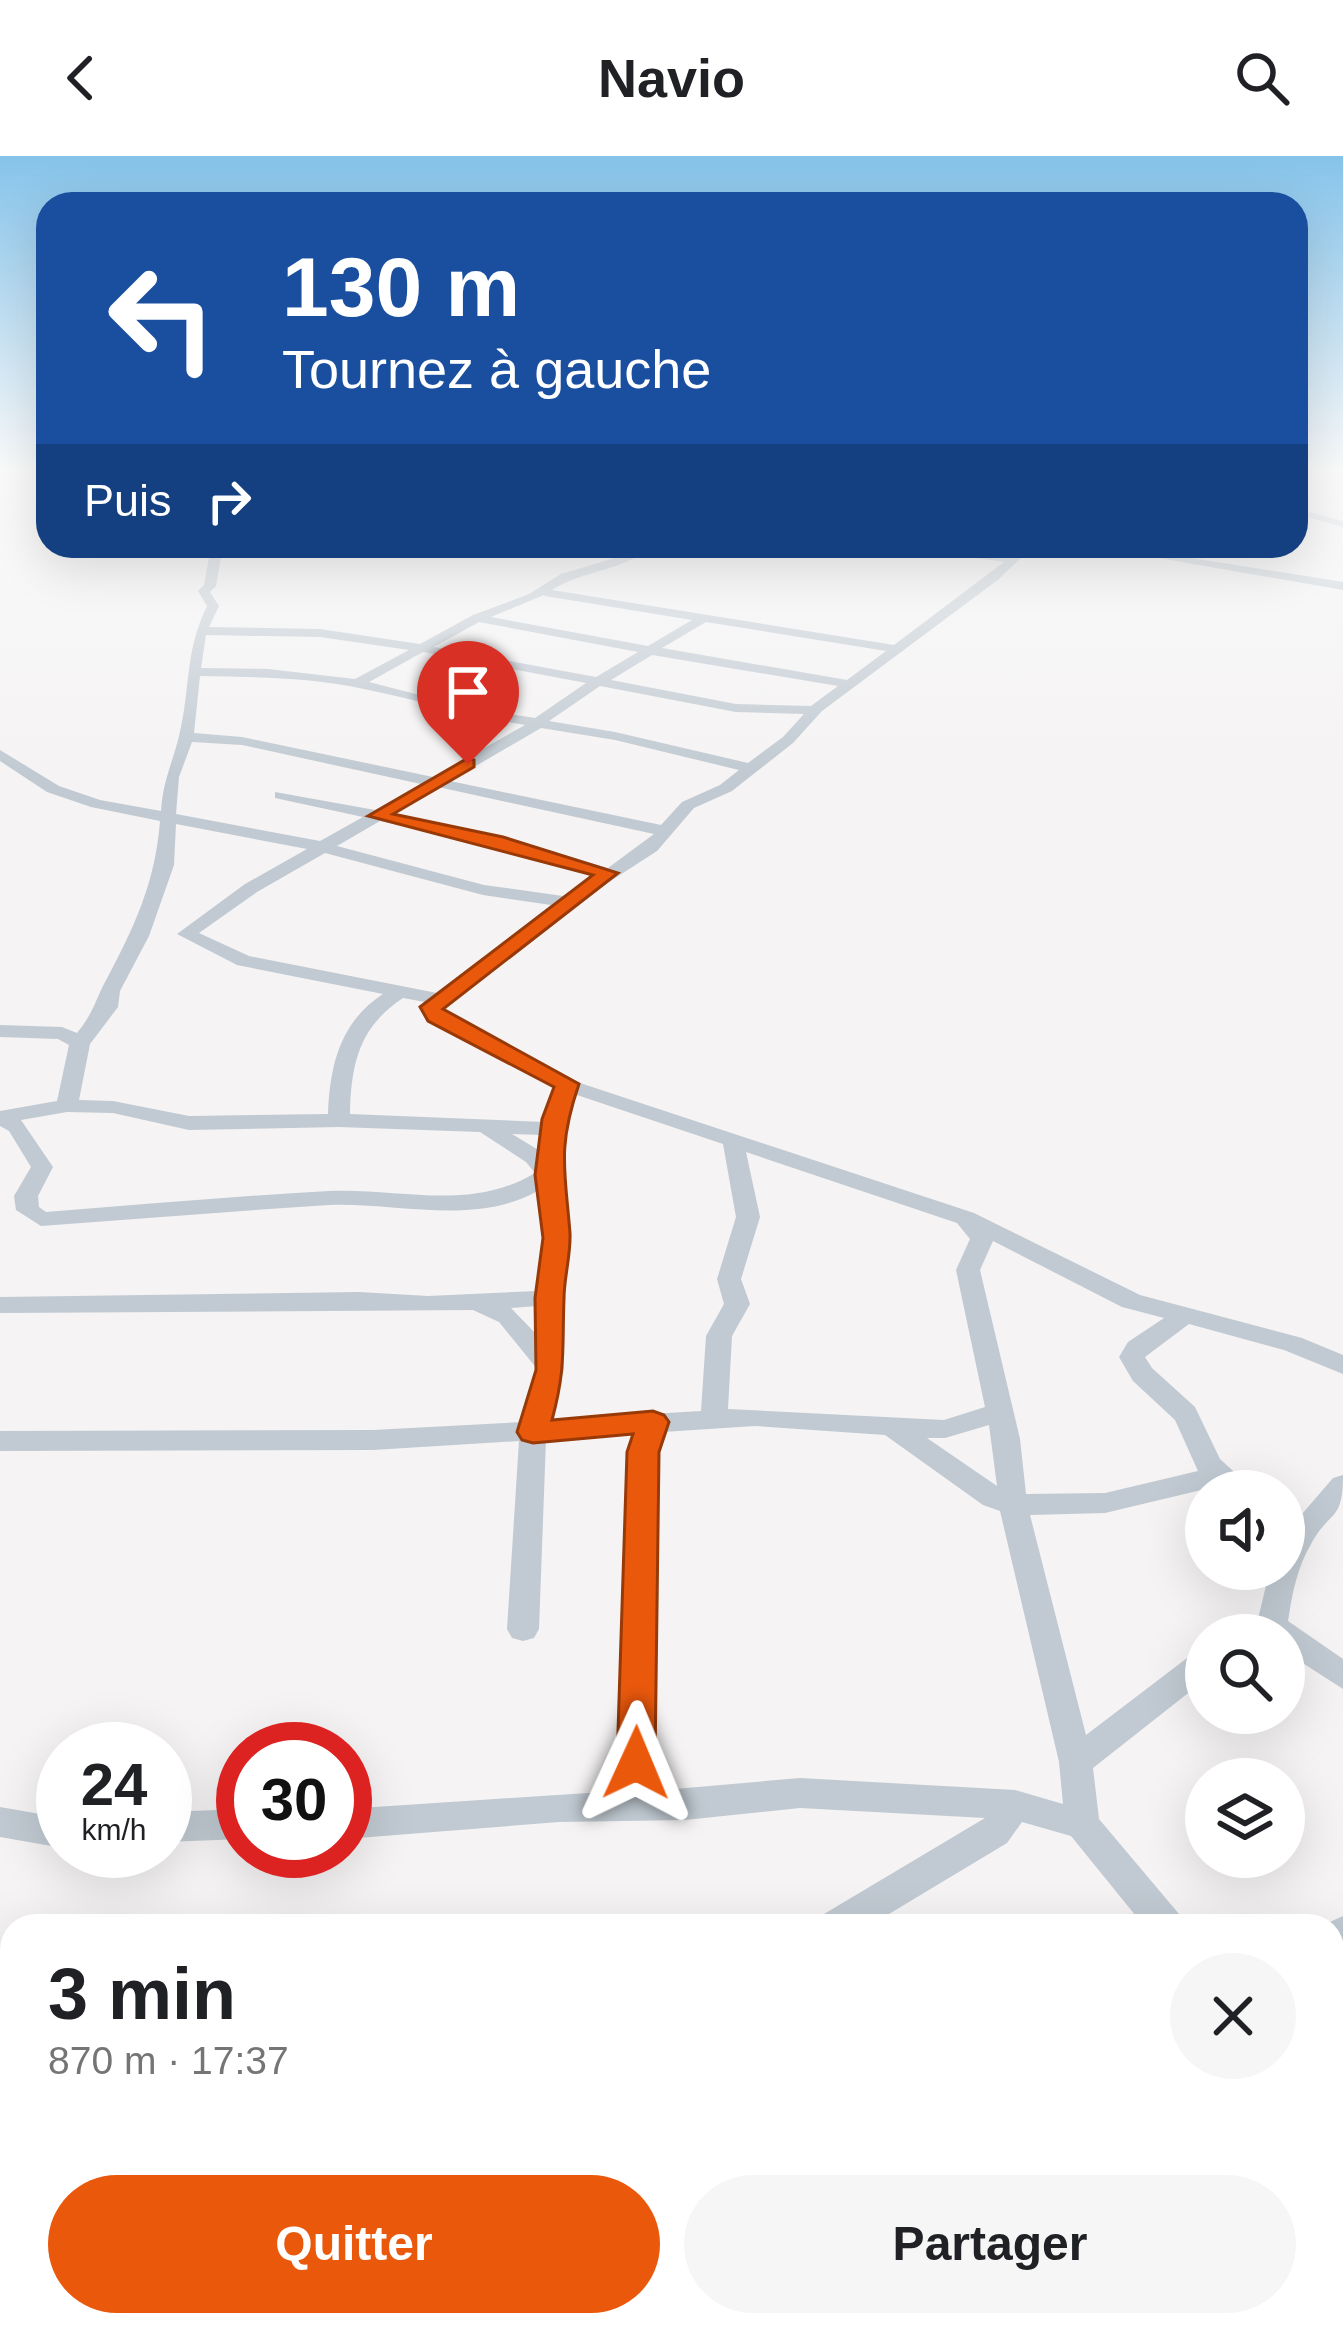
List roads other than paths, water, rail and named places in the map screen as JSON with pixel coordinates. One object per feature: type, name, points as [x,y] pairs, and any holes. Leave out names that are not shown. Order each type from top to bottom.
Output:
[{"type":"street","points":[[67,1106],[80,1042],[100,1022],[165,865],[171,777],[186,736],[201,631],[213,606],[204,591],[211,586],[213,570]]},
{"type":"street","points":[[544,592],[546,586],[586,570]]},
{"type":"street","points":[[1000,570],[814,710],[788,740],[726,788],[688,805],[651,847],[566,902],[431,1007],[436,1017],[567,1084],[966,1218],[1131,1300],[1293,1344],[1343,1365]]},
{"type":"street","points":[[1243,570],[1343,586]]},
{"type":"street","points":[[356,683],[477,618],[544,592],[896,649]]},
{"type":"street","points":[[438,999],[244,961],[186,934],[706,617]]},
{"type":"street","points":[[477,618],[849,684]]},
{"type":"street","points":[[201,631],[320,633],[736,708],[814,710]]},
{"type":"street","points":[[192,672],[268,673],[356,683],[748,768]]},
{"type":"street","points":[[186,736],[242,741],[665,831]]},
{"type":"street","points":[[0,754],[53,789],[98,804],[323,848],[397,871],[566,902]]},
{"type":"street","points":[[281,795],[517,846],[608,873]]},
{"type":"street","points":[[143,927],[190,929]]},
{"type":"street","points":[[339,1120],[340,1079],[351,1033],[380,1003],[400,991]]},
{"type":"street","points":[[0,1031],[62,1033],[80,1042]]},
{"type":"street","points":[[523,1629],[523,1553],[533,1479],[533,1432],[551,1370],[550,1298],[557,1238],[548,1175],[567,1084]]},
{"type":"street","points":[[548,1175],[518,1193],[482,1204],[334,1198],[41,1220],[28,1210],[26,1196],[41,1167],[17,1127],[0,1117],[67,1106],[113,1107],[189,1123],[339,1120],[554,1129]]},
{"type":"street","points":[[487,1128],[534,1157],[548,1175]]},
{"type":"street","points":[[713,1417],[719,1336],[737,1304],[728,1280],[748,1216],[733,1141]]},
{"type":"street","points":[[966,1218],[982,1238],[968,1270],[1000,1412],[1013,1505],[1076,1762],[1082,1824],[1156,1914]]},
{"type":"street","points":[[0,1305],[98,1300],[550,1298]]},
{"type":"street","points":[[475,1301],[508,1316],[551,1370]]},
{"type":"street","points":[[1188,1313],[1137,1348],[1132,1357],[1156,1392],[1184,1412],[1220,1470]]},
{"type":"street","points":[[0,1442],[373,1440],[713,1417],[945,1429],[1000,1412]]},
{"type":"street","points":[[635,1806],[641,1488],[643,1452],[653,1422]]},
{"type":"street","points":[[891,1426],[993,1498],[1013,1505],[1105,1503],[1185,1491]]},
{"type":"street","points":[[1305,1516],[1343,1486]]},
{"type":"street","points":[[1305,1654],[1343,1676]]},
{"type":"street","points":[[1076,1762],[1113,1738],[1185,1678]]},
{"type":"street","points":[[372,1822],[800,1793],[1015,1805],[1082,1824]]},
{"type":"street","points":[[857,1914],[995,1832],[1015,1805]]},
{"type":"street","points":[[0,1822],[36,1828]]}]
